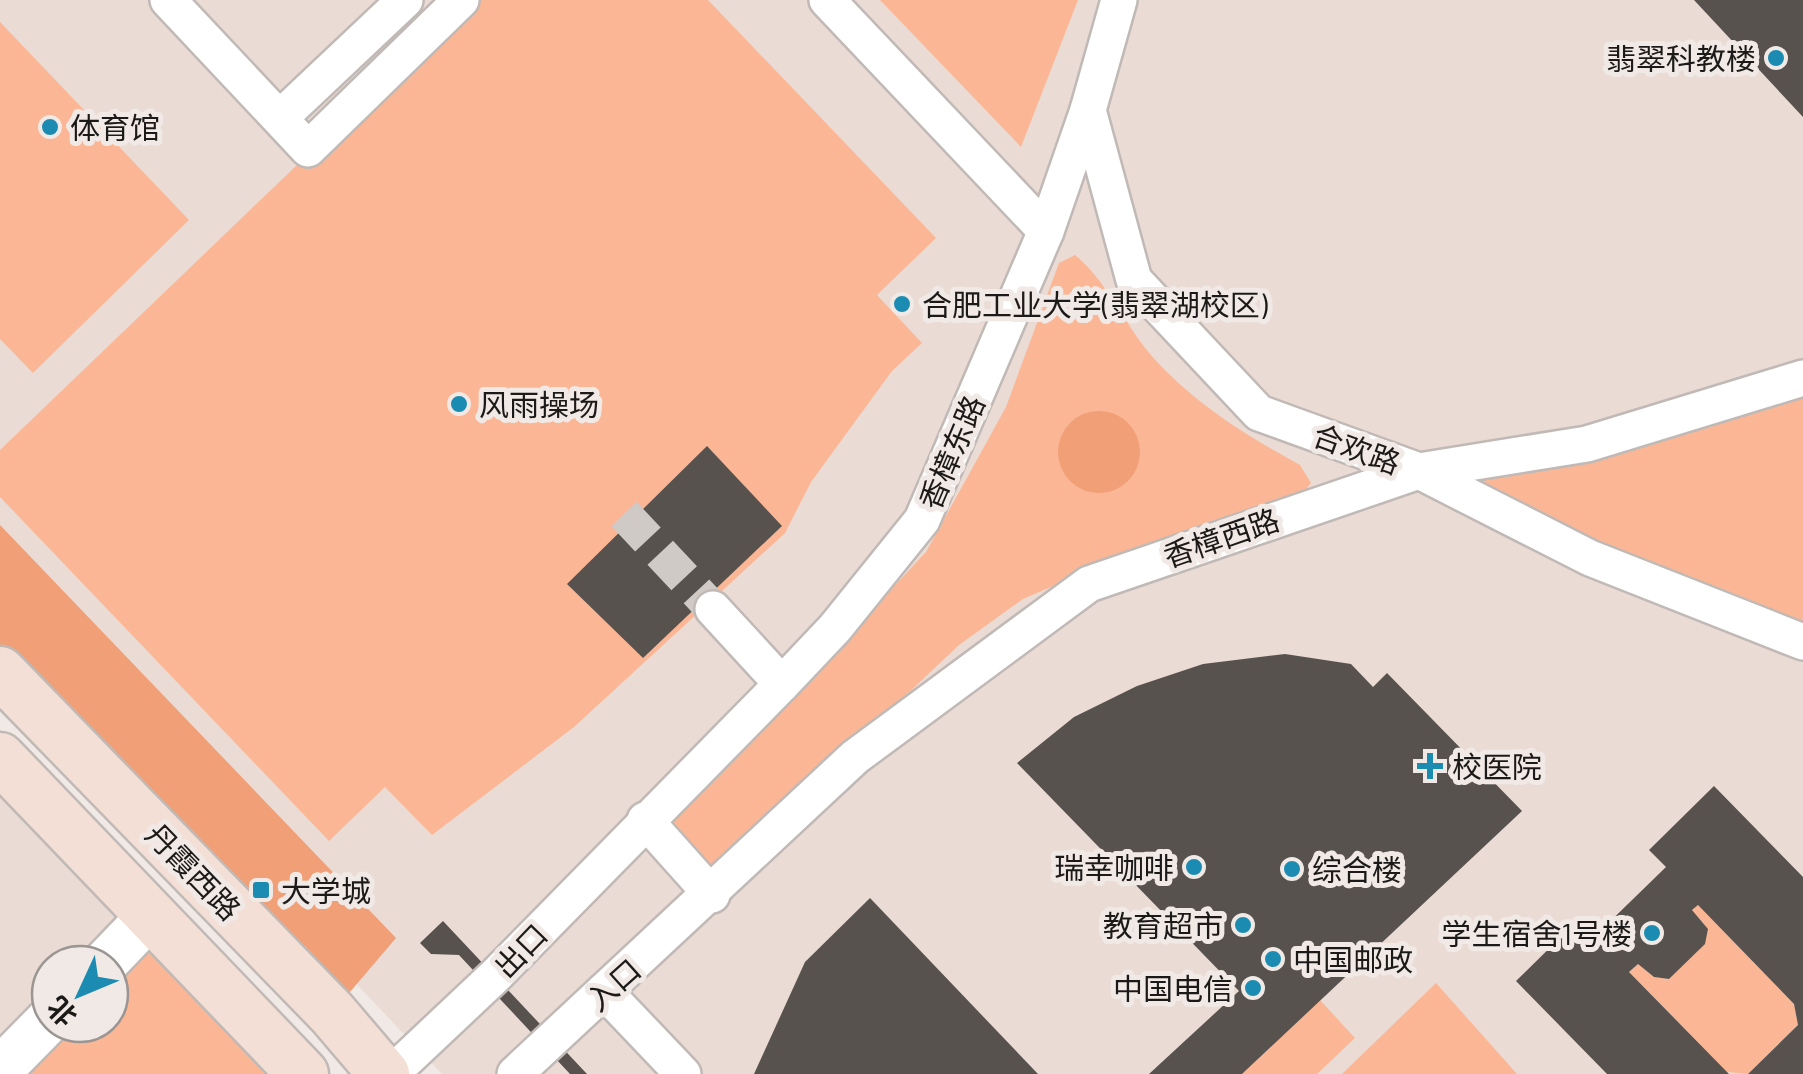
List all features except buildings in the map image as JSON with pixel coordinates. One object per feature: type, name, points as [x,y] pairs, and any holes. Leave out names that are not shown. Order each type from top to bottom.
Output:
[{"type":"main road","name":"丹霞西路","points":[[0,672],[388,1074]]},
{"type":"main road","name":"丹霞西路","points":[[0,758],[303,1074]]},
{"type":"street","points":[[168,0],[308,149],[461,0]]},
{"type":"street","points":[[280,118],[405,0]]},
{"type":"street","points":[[827,0],[1046,231]]},
{"type":"street","name":"香樟东路","points":[[645,820],[836,628],[922,520],[1046,231],[1088,110],[1120,0]]},
{"type":"street","name":"合欢路","points":[[1088,110],[1134,280],[1259,412],[1420,471],[1586,444],[1803,378]]},
{"type":"street","points":[[1420,471],[1590,558],[1803,642]]},
{"type":"street","name":"香樟西路","points":[[712,895],[855,757],[1089,584],[1420,471]]},
{"type":"street","points":[[713,609],[782,684]]},
{"type":"street","points":[[645,820],[712,895]]},
{"type":"street","name":"出口","points":[[388,1074],[486,985],[645,820]]},
{"type":"street","name":"入口","points":[[514,1074],[712,895]]},
{"type":"street","points":[[124,944],[152,915]]},
{"type":"street","points":[[604,991],[684,1074]]},
{"type":"street","points":[[0,1070],[30,1039]]},
{"type":"shaded area","name":"合肥工业大学(翡翠湖校区)","points":[[0,0],[1803,0],[1803,1074],[442,1074],[0,609]]},
{"type":"shaded area","name":"风雨操场","points":[[469,0],[708,0],[936,238],[877,295],[922,343],[892,371],[811,482],[785,533],[574,727],[432,835],[385,787],[329,841],[0,497],[0,450]]},
{"type":"shaded area","points":[[880,0],[1078,0],[1021,147]]},
{"type":"shaded area","name":"体育馆","points":[[0,22],[189,220],[33,373],[0,339]]},
{"type":"shaded area","points":[[1075,255],[1166,371],[1220,416],[1300,465],[1311,483],[1298,500],[1130,553],[1023,599],[959,645],[721,870],[706,863],[686,844],[674,822],[926,552],[1006,407],[1059,263]]},
{"type":"shaded area","points":[[1803,378],[1803,642],[1419,471]]},
{"type":"shaded area","points":[[1099,411],[1115,414],[1128,423],[1137,436],[1137,468],[1128,481],[1115,490],[1099,493],[1083,490],[1070,481],[1061,468],[1058,452],[1061,436],[1070,423],[1083,414]]},
{"type":"shaded area","points":[[0,525],[396,938],[332,1013],[0,672]]},
{"type":"shaded area","points":[[0,758],[151,915],[123,944],[30,944],[30,1039],[0,1070]]},
{"type":"shaded area","points":[[1698,905],[1794,1004],[1798,1025],[1748,1074],[1727,1072],[1629,972],[1638,964],[1654,977],[1669,979],[1704,944],[1708,929],[1692,910]]},
{"type":"shaded area","points":[[151,915],[303,1074],[0,1074],[30,1044],[130,1044],[130,944],[127,944]]},
{"type":"shaded area","points":[[1436,983],[1517,1074],[1342,1074]]},
{"type":"shaded area","points":[[1320,1000],[1355,1038],[1317,1074],[1242,1074]]},
{"type":"tunnel","points":[[624,514],[713,609]]},
{"type":"place","name":"翡翠科教楼","points":[[1776,58]]},
{"type":"place","name":"体育馆","points":[[50,127]]},
{"type":"place","name":"合肥工业大学(翡翠湖校区)","points":[[902,304]]},
{"type":"place","name":"风雨操场","points":[[459,404]]},
{"type":"place","name":"校医院","points":[[1430,766]]},
{"type":"place","name":"瑞幸咖啡","points":[[1194,867]]},
{"type":"place","name":"综合楼","points":[[1292,869]]},
{"type":"place","name":"大学城","points":[[261,890]]},
{"type":"place","name":"教育超市","points":[[1243,925]]},
{"type":"place","name":"学生宿舍1号楼","points":[[1652,933]]},
{"type":"place","name":"中国邮政","points":[[1273,959]]},
{"type":"place","name":"中国电信","points":[[1253,988]]}]
